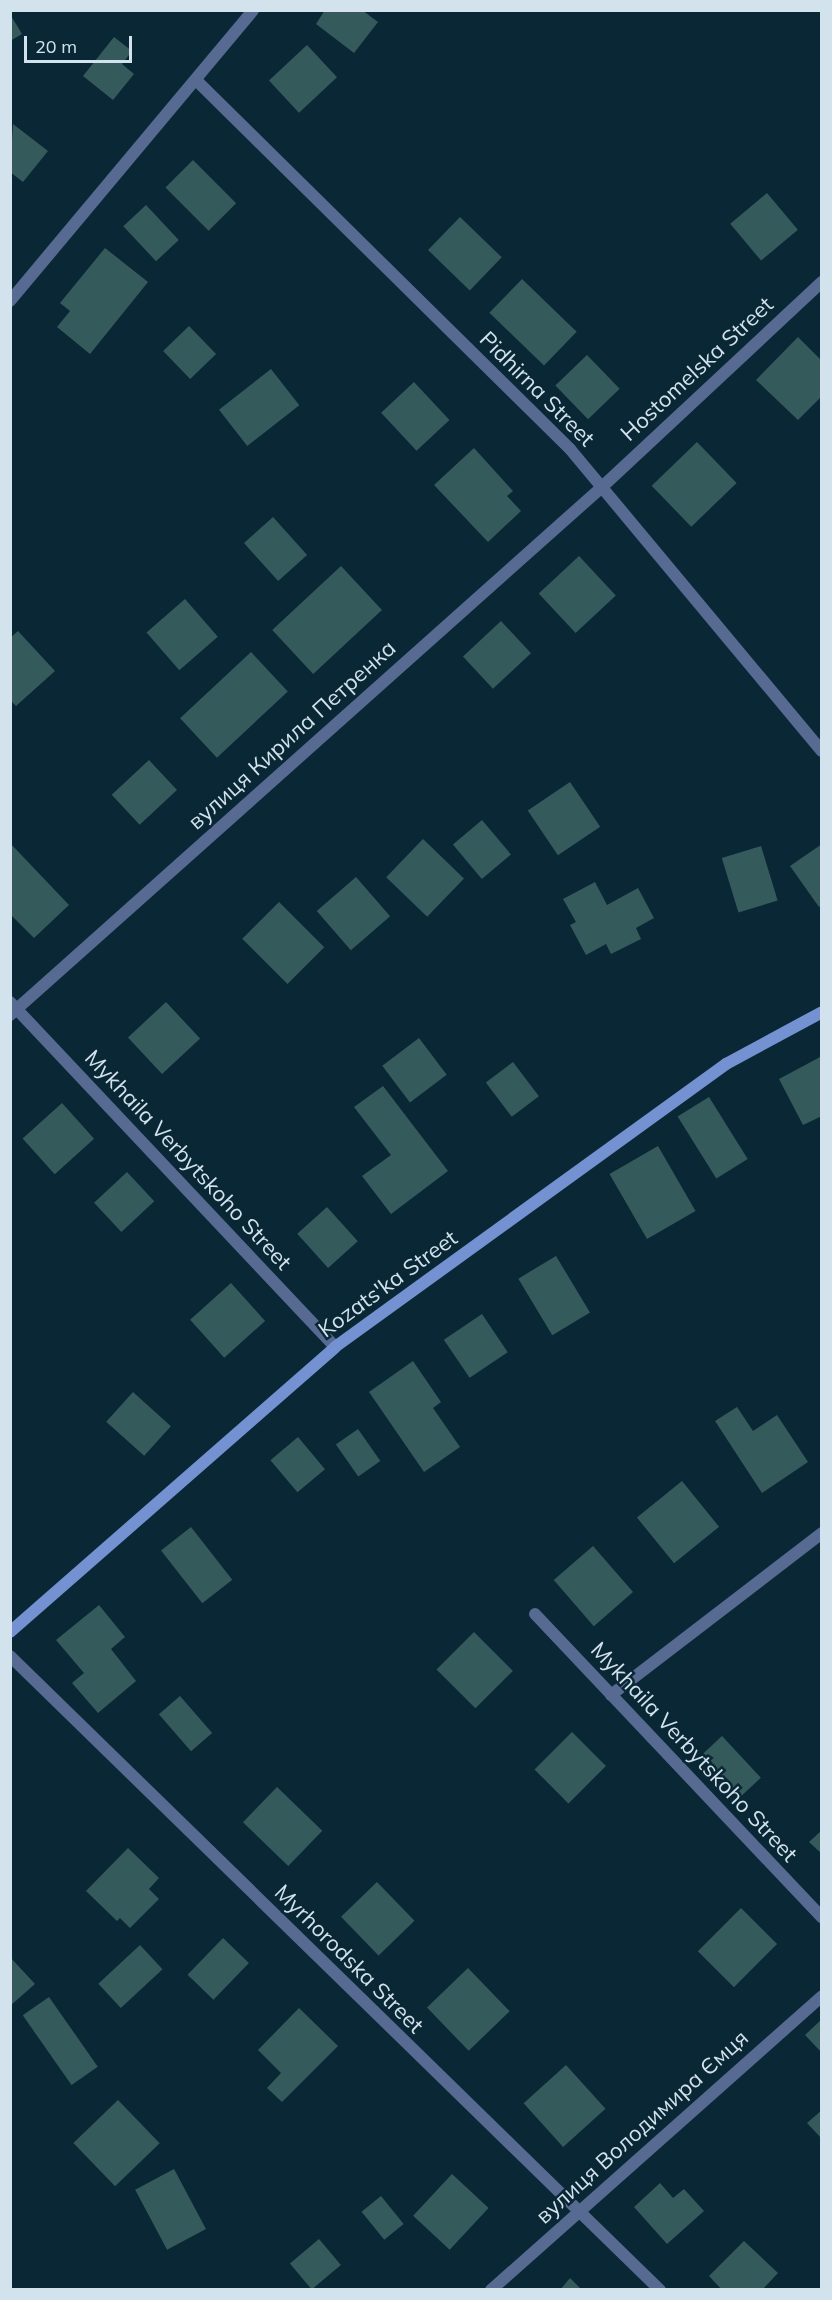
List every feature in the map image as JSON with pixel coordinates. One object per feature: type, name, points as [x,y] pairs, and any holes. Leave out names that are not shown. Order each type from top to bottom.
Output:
[{"type":"street","points":[[10,302],[197,81],[253,10]]},
{"type":"street","name":"Pidhirna Street","points":[[197,81],[570,449],[822,751]]},
{"type":"street","name":"Hostomelska Street","points":[[602,487],[822,282]]},
{"type":"street","name":"вулиця Кирила Петренка","points":[[13,1009],[602,487]]},
{"type":"street","name":"Mykhaila Verbytskoho Street","points":[[13,1009],[335,1347]]},
{"type":"street","name":"Kozats'ka Street","points":[[10,1632],[335,1347],[726,1064],[822,1012]]},
{"type":"street","points":[[611,1695],[822,1533]]},
{"type":"street","name":"Mykhaila Verbytskoho Street","points":[[535,1614],[822,1918]]},
{"type":"street","name":"Myrhorodska Street","points":[[10,1656],[577,2213],[660,2289]]},
{"type":"street","name":"вулиця Володимира Ємця","points":[[491,2289],[822,1996]]},
{"type":"building","points":[[325,10],[362,10],[378,22],[354,53],[316,24]]},
{"type":"building","points":[[10,14],[22,34],[10,41]]},
{"type":"building","points":[[114,37],[132,51],[122,64],[134,74],[113,100],[83,76]]},
{"type":"building","points":[[307,45],[337,77],[299,113],[269,80]]},
{"type":"building","points":[[13,124],[48,151],[23,182],[10,172]]},
{"type":"building","points":[[193,160],[236,203],[209,231],[165,188]]},
{"type":"building","points":[[767,193],[798,230],[761,261],[730,224]]},
{"type":"building","points":[[146,205],[179,240],[156,261],[123,226]]},
{"type":"building","points":[[460,217],[502,257],[470,290],[428,250]]},
{"type":"building","points":[[105,248],[148,282],[90,354],[57,327],[70,311],[60,303]]},
{"type":"building","points":[[522,279],[577,332],[544,366],[489,313]]},
{"type":"building","points":[[189,326],[216,354],[190,379],[163,351]]},
{"type":"building","points":[[798,337],[822,361],[822,396],[798,420],[756,380]]},
{"type":"building","points":[[587,355],[620,389],[588,419],[555,386]]},
{"type":"building","points":[[271,369],[299,405],[247,446],[219,410]]},
{"type":"building","points":[[414,382],[449,420],[417,451],[381,413]]},
{"type":"building","points":[[697,442],[737,483],[691,527],[652,486]]},
{"type":"building","points":[[474,448],[513,491],[507,496],[521,511],[488,542],[434,485]]},
{"type":"building","points":[[273,517],[307,555],[278,581],[244,543]]},
{"type":"building","points":[[579,556],[616,595],[576,633],[539,594]]},
{"type":"building","points":[[341,566],[382,610],[313,674],[272,630]]},
{"type":"building","points":[[185,599],[218,637],[179,670],[147,632]]},
{"type":"building","points":[[501,621],[531,653],[493,689],[463,656]]},
{"type":"building","points":[[18,631],[55,671],[16,706],[10,700],[10,638]]},
{"type":"building","points":[[251,652],[288,691],[217,758],[180,718]]},
{"type":"building","points":[[149,760],[177,790],[140,825],[112,795]]},
{"type":"building","points":[[570,782],[600,827],[558,855],[528,811]]},
{"type":"building","points":[[482,820],[511,854],[482,879],[453,844]]},
{"type":"building","points":[[423,839],[464,879],[427,917],[386,877]]},
{"type":"building","points":[[10,843],[69,905],[34,938],[10,914]]},
{"type":"building","points":[[822,844],[822,905],[819,907],[790,866]]},
{"type":"building","points":[[761,846],[778,901],[738,912],[722,858]]},
{"type":"building","points":[[356,877],[390,916],[351,950],[317,911]]},
{"type":"building","points":[[595,882],[607,905],[638,888],[654,918],[636,928],[641,939],[611,954],[606,944],[586,955],[570,925],[576,922],[563,899]]},
{"type":"building","points":[[279,902],[324,947],[287,984],[242,939]]},
{"type":"building","points":[[166,1002],[200,1039],[162,1074],[128,1037]]},
{"type":"building","points":[[419,1038],[447,1075],[410,1102],[382,1066]]},
{"type":"building","points":[[822,1056],[822,1116],[803,1125],[779,1079]]},
{"type":"building","points":[[513,1062],[539,1096],[512,1117],[486,1082]]},
{"type":"building","points":[[383,1086],[448,1171],[391,1214],[362,1176],[391,1155],[354,1107]]},
{"type":"building","points":[[709,1097],[748,1159],[716,1179],[678,1117]]},
{"type":"building","points":[[62,1103],[94,1139],[55,1174],[23,1138]]},
{"type":"building","points":[[658,1146],[696,1211],[647,1239],[610,1174]]},
{"type":"building","points":[[127,1172],[154,1201],[121,1232],[94,1203]]},
{"type":"building","points":[[327,1207],[358,1241],[328,1268],[297,1234]]},
{"type":"building","points":[[556,1256],[590,1313],[552,1335],[518,1279]]},
{"type":"building","points":[[231,1283],[265,1321],[224,1358],[190,1320]]},
{"type":"building","points":[[482,1314],[508,1352],[470,1378],[444,1340]]},
{"type":"building","points":[[413,1361],[441,1402],[433,1408],[460,1447],[424,1472],[369,1392]]},
{"type":"building","points":[[133,1392],[171,1426],[144,1456],[106,1422]]},
{"type":"building","points":[[737,1407],[753,1431],[777,1415],[808,1462],[762,1493],[715,1421]]},
{"type":"building","points":[[358,1429],[380,1461],[358,1476],[336,1444]]},
{"type":"building","points":[[298,1437],[325,1469],[297,1492],[270,1460]]},
{"type":"building","points":[[682,1481],[719,1527],[674,1563],[637,1518]]},
{"type":"building","points":[[191,1527],[232,1580],[202,1603],[161,1550]]},
{"type":"building","points":[[593,1546],[633,1592],[594,1626],[554,1580]]},
{"type":"building","points":[[99,1605],[125,1637],[111,1649],[136,1681],[98,1713],[72,1683],[84,1673],[56,1640]]},
{"type":"building","points":[[474,1632],[513,1671],[475,1708],[437,1669]]},
{"type":"building","points":[[180,1696],[212,1733],[191,1751],[159,1714]]},
{"type":"building","points":[[572,1732],[606,1766],[568,1803],[535,1769]]},
{"type":"building","points":[[722,1736],[761,1778],[740,1797],[701,1756]]},
{"type":"building","points":[[277,1787],[322,1831],[288,1866],[243,1822]]},
{"type":"building","points":[[822,1830],[822,1854],[809,1842]]},
{"type":"building","points":[[128,1848],[159,1878],[149,1889],[159,1899],[130,1928],[120,1918],[117,1921],[86,1891]]},
{"type":"building","points":[[377,1882],[415,1921],[379,1956],[341,1917]]},
{"type":"building","points":[[741,1908],[777,1944],[734,1987],[698,1951]]},
{"type":"building","points":[[223,1938],[249,1963],[213,2000],[188,1975]]},
{"type":"building","points":[[140,1945],[163,1969],[121,2008],[98,1984]]},
{"type":"building","points":[[10,1957],[35,1984],[10,2006]]},
{"type":"building","points":[[468,1968],[510,2011],[469,2051],[427,2008]]},
{"type":"building","points":[[49,1997],[98,2067],[72,2085],[23,2015]]},
{"type":"building","points":[[299,2008],[338,2046],[282,2102],[267,2088],[281,2073],[258,2050]]},
{"type":"building","points":[[822,2019],[822,2053],[805,2035]]},
{"type":"building","points":[[566,2065],[605,2109],[563,2147],[524,2103]]},
{"type":"building","points":[[118,2100],[160,2143],[115,2186],[73,2143]]},
{"type":"building","points":[[822,2110],[822,2139],[807,2123]]},
{"type":"building","points":[[174,2169],[206,2229],[167,2250],[135,2190]]},
{"type":"building","points":[[452,2174],[489,2208],[450,2250],[413,2216]]},
{"type":"building","points":[[660,2183],[673,2198],[684,2189],[704,2211],[667,2244],[634,2207]]},
{"type":"building","points":[[381,2196],[404,2224],[384,2240],[362,2212]]},
{"type":"building","points":[[319,2239],[341,2265],[312,2289],[290,2263]]},
{"type":"building","points":[[744,2241],[778,2273],[762,2290],[722,2290],[709,2276]]},
{"type":"building","points":[[570,2278],[582,2290],[560,2290]]}]
